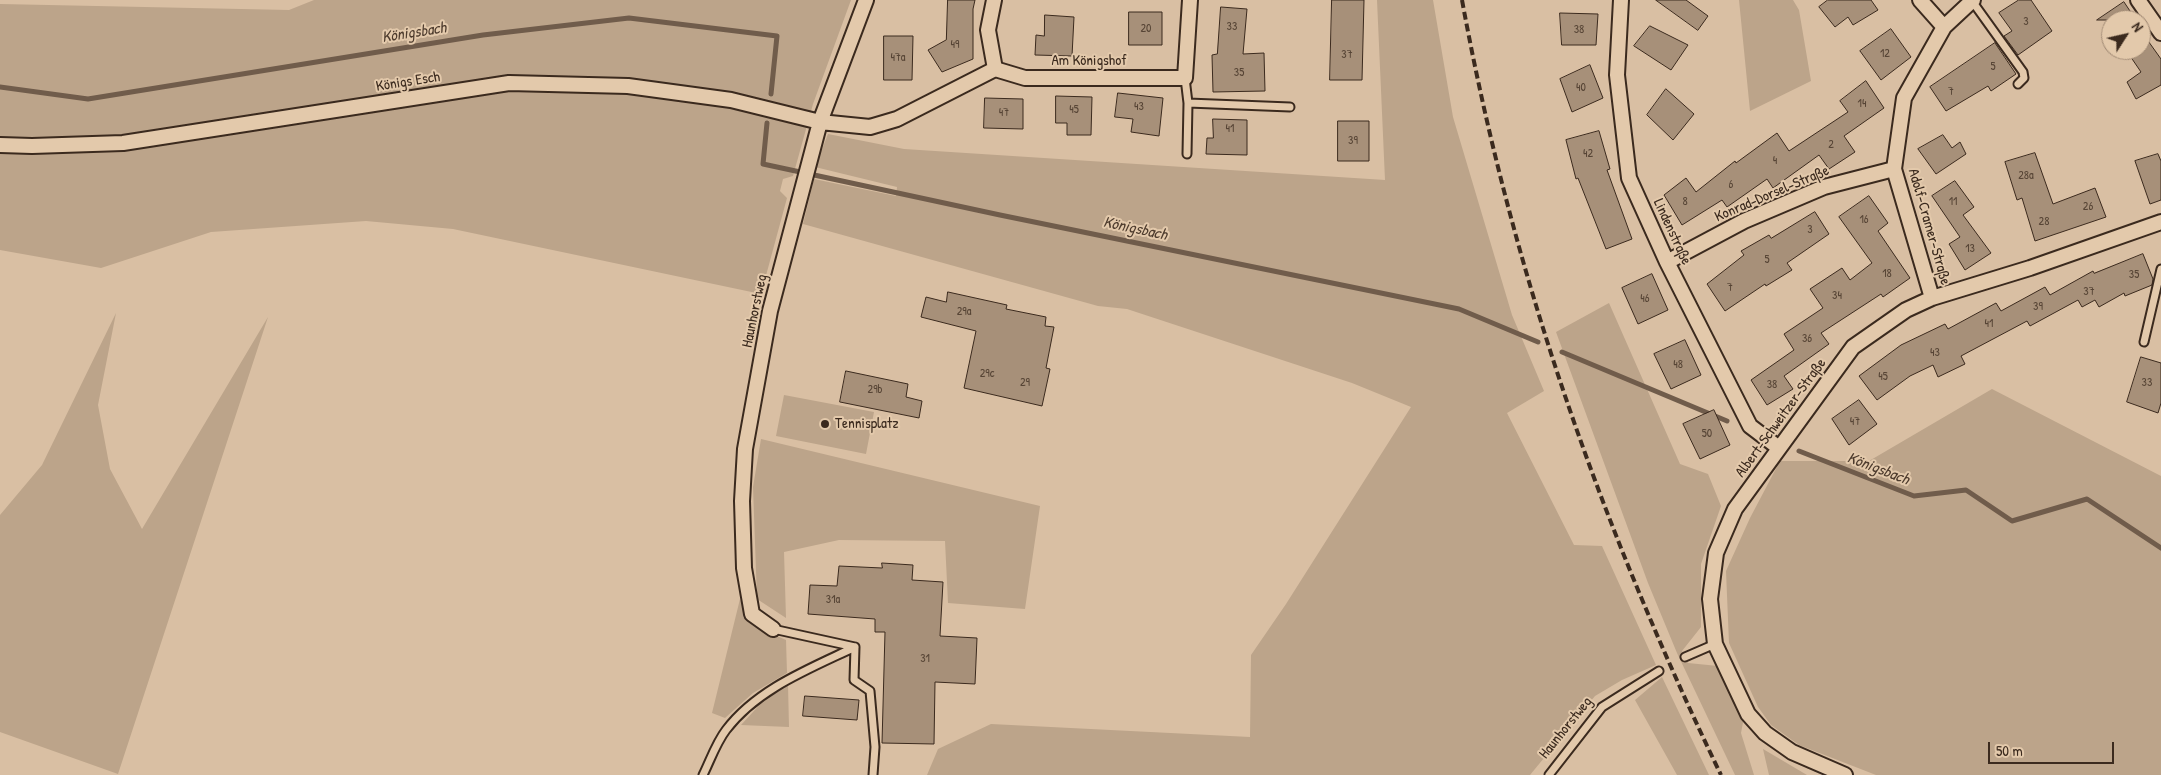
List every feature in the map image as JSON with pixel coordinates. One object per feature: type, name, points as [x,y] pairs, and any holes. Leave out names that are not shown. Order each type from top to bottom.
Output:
[{"type":"street","name":"Haunhorstweg","points":[[773,629],[752,614],[744,568],[742,501],[744,449],[770,311],[820,122],[866,0]]},
{"type":"street","points":[[820,122],[870,127],[897,118],[995,69],[988,30],[994,0]]},
{"type":"street","points":[[1185,78],[1190,0]]},
{"type":"street","name":"Lindenstraße","points":[[1621,0],[1617,75],[1629,178],[1667,262],[1750,426],[1779,448]]},
{"type":"street","points":[[1920,0],[1944,27]]},
{"type":"street","name":"Adolf-Cramer-Straße","points":[[1932,298],[1894,169],[1904,98],[1944,27],[1973,0]]},
{"type":"street","points":[[2138,0],[2161,33]]},
{"type":"street","name":"Am Königshof","points":[[995,69],[1025,78],[1185,78]]},
{"type":"street","name":"Königs Esch","points":[[0,145],[32,146],[123,143],[510,83],[628,86],[731,100],[820,122]]},
{"type":"street","name":"Konrad-Dorsel-Straße","points":[[1667,262],[1744,221],[1824,187],[1894,169]]},
{"type":"street","name":"Albert-Schweitzer-Straße","points":[[1845,775],[1792,752],[1765,734],[1748,714],[1714,644],[1710,599],[1716,553],[1735,510],[1853,347],[1906,310],[1932,298],[2030,268],[2161,222]]},
{"type":"lane","points":[[1973,0],[2023,72],[2024,78],[2018,84]]},
{"type":"lane","points":[[1185,78],[1188,103],[1187,154]]},
{"type":"lane","points":[[1188,103],[1290,107]]},
{"type":"lane","points":[[2144,342],[2161,269]]},
{"type":"lane","points":[[773,629],[855,647]]},
{"type":"lane","points":[[1685,656],[1714,644]]},
{"type":"lane","points":[[703,775],[725,730],[758,698],[794,676],[855,647]]},
{"type":"lane","points":[[855,647],[854,680],[870,691],[875,747],[873,775]]},
{"type":"lane","name":"Haunhorstweg","points":[[1549,775],[1602,706],[1659,671]]},
{"type":"shaded area","points":[[314,0],[851,0],[813,104],[793,176],[783,179],[780,191],[787,198],[761,294],[453,229],[366,221],[211,232],[101,268],[0,250],[0,4],[289,10]]},
{"type":"shaded area","points":[[1377,0],[1433,0],[1453,117],[1512,315],[1544,391],[1507,413],[1574,545],[1602,546],[1656,665],[1622,680],[1595,696],[1530,775],[927,775],[938,749],[991,724],[1250,737],[1251,655],[1286,604],[1411,407],[1352,383],[1127,309],[1098,306],[803,224],[814,179],[896,196],[897,187],[815,167],[828,134],[904,149],[1385,180]]},
{"type":"shaded area","points":[[1739,0],[1793,0],[1799,10],[1811,81],[1750,111]]},
{"type":"shaded area","points":[[1609,303],[1680,464],[1708,474],[1721,506],[1701,564],[1701,627],[1682,651],[1688,663],[1718,666],[1724,675],[1744,717],[1741,733],[1754,775],[1735,775],[1677,653],[1648,583],[1556,332]]},
{"type":"shaded area","points":[[116,313],[98,405],[110,469],[142,529],[268,317],[118,774],[0,732],[0,515],[42,465]]},
{"type":"shaded area","points":[[1992,389],[2161,476],[2161,775],[1876,775],[1799,745],[1771,725],[1758,707],[1729,643],[1726,571],[1750,518],[1780,461],[1869,461]]},
{"type":"shaded area","name":"Tennisplatz","points":[[784,395],[874,412],[866,454],[776,436]]},
{"type":"shaded area","points":[[761,439],[1040,506],[1025,609],[948,603],[945,541],[839,540],[784,552],[786,618],[757,599],[753,487]]},
{"type":"shaded area","points":[[740,599],[754,626],[786,640],[787,673],[753,693],[725,718],[712,713]]},
{"type":"shaded area","points":[[1662,677],[1709,775],[1677,775],[1635,700]]},
{"type":"shaded area","points":[[788,685],[789,727],[741,725],[764,700]]},
{"type":"shaded area","points":[[1763,749],[1807,775],[1769,775]]},
{"type":"building","points":[[948,0],[975,0],[973,9],[973,59],[942,72],[928,50],[946,40]]},
{"type":"building","points":[[1332,0],[1364,0],[1362,80],[1330,80]]},
{"type":"building","points":[[1656,0],[1686,0],[1708,16],[1698,30]]},
{"type":"building","points":[[1828,0],[1871,0],[1878,10],[1853,25],[1848,17],[1835,27],[1819,7]]},
{"type":"building","points":[[2019,0],[2031,0],[2052,31],[2018,55],[2004,36],[2012,31],[1999,13]]},
{"type":"building","points":[[2124,2],[2129,10],[2112,10]]},
{"type":"building","points":[[1221,7],[1247,9],[1243,54],[1264,53],[1265,91],[1213,92],[1212,55],[1217,54]]},
{"type":"building","points":[[1129,12],[1162,12],[1162,45],[1129,45]]},
{"type":"building","points":[[1560,13],[1598,14],[1596,45],[1562,45]]},
{"type":"building","points":[[1045,15],[1074,17],[1072,56],[1035,55],[1036,35],[1044,36]]},
{"type":"building","points":[[1650,26],[1688,45],[1671,70],[1634,46]]},
{"type":"building","points":[[1891,29],[1911,57],[1881,80],[1860,51]]},
{"type":"building","points":[[884,36],[913,36],[912,80],[884,80]]},
{"type":"building","points":[[1995,43],[2016,74],[1991,91],[1988,86],[1946,111],[1930,87]]},
{"type":"building","points":[[2151,45],[2161,59],[2161,85],[2136,99],[2127,82],[2141,72],[2133,60],[2151,60]]},
{"type":"building","points":[[1590,65],[1603,98],[1572,112],[1560,79]]},
{"type":"building","points":[[1866,81],[1884,108],[1844,136],[1855,152],[1829,169],[1819,155],[1773,188],[1767,179],[1727,207],[1722,200],[1682,225],[1664,195],[1686,178],[1696,192],[1735,161],[1736,163],[1777,133],[1789,151],[1848,112],[1840,101]]},
{"type":"building","points":[[1666,89],[1694,114],[1673,140],[1647,115]]},
{"type":"building","points":[[1118,93],[1163,98],[1159,136],[1131,132],[1133,119],[1115,117]]},
{"type":"building","points":[[1056,96],[1092,97],[1091,135],[1067,135],[1067,123],[1056,123]]},
{"type":"building","points":[[985,98],[1023,99],[1023,129],[984,128]]},
{"type":"building","points":[[1213,119],[1247,120],[1247,155],[1206,154],[1207,138],[1213,138]]},
{"type":"building","points":[[1338,121],[1369,121],[1369,161],[1338,161]]},
{"type":"building","points":[[1599,131],[1610,169],[1607,170],[1632,239],[1606,249],[1578,178],[1576,179],[1566,140]]},
{"type":"building","points":[[1943,135],[1952,148],[1960,142],[1966,154],[1936,174],[1918,149]]},
{"type":"building","points":[[2035,153],[2053,204],[2095,188],[2106,217],[2035,241],[2022,198],[2017,200],[2005,162]]},
{"type":"building","points":[[2158,154],[2161,161],[2161,200],[2150,204],[2135,161]]},
{"type":"building","points":[[1955,181],[1974,207],[1963,215],[1991,253],[1965,270],[1949,244],[1960,237],[1932,196]]},
{"type":"building","points":[[1869,196],[1888,223],[1878,231],[1910,278],[1883,297],[1881,294],[1821,333],[1829,344],[1784,376],[1793,389],[1767,405],[1751,380],[1794,350],[1784,334],[1823,308],[1810,289],[1842,268],[1850,280],[1872,263],[1839,217]]},
{"type":"building","points":[[1815,212],[1829,234],[1787,263],[1792,270],[1766,286],[1765,284],[1725,311],[1707,284],[1744,255],[1741,251],[1769,235],[1771,238]]},
{"type":"building","points":[[2143,254],[2153,279],[2152,285],[2125,296],[2124,293],[2099,307],[2095,300],[2082,307],[2078,300],[2030,326],[2027,321],[1961,356],[1965,364],[1938,377],[1933,365],[1910,376],[1877,400],[1859,376],[1901,345],[1945,324],[1948,329],[1996,303],[2001,311],[2045,287],[2050,295],[2093,271],[2094,273]]},
{"type":"building","points":[[1652,274],[1668,310],[1638,324],[1622,288]]},
{"type":"building","points":[[948,292],[1007,305],[1006,309],[1046,317],[1045,326],[1054,327],[1046,368],[1050,369],[1042,406],[964,388],[976,331],[921,317],[926,297],[946,302]]},
{"type":"building","points":[[1685,340],[1701,375],[1671,389],[1654,354]]},
{"type":"building","points":[[2141,357],[2161,363],[2161,403],[2158,413],[2127,402]]},
{"type":"building","points":[[846,371],[908,384],[906,397],[922,401],[919,418],[840,402]]},
{"type":"building","points":[[1859,400],[1877,424],[1849,445],[1832,419]]},
{"type":"building","points":[[1714,410],[1730,445],[1700,459],[1683,424]]},
{"type":"building","points":[[882,563],[913,565],[912,580],[943,582],[940,636],[977,638],[975,684],[935,682],[934,744],[882,743],[885,632],[875,632],[875,619],[808,614],[810,585],[837,586],[839,566],[882,568]]},
{"type":"building","points":[[805,696],[859,700],[857,720],[803,716]]},
{"type":"waterway","name":"Königsbach","points":[[0,87],[88,99],[483,35],[629,18],[777,36],[771,94]]},
{"type":"waterway","name":"Königsbach","points":[[767,123],[763,164],[1000,215],[1459,309],[1538,342]]},
{"type":"waterway","name":"Königsbach","points":[[1562,352],[1727,421]]},
{"type":"waterway","name":"Königsbach","points":[[1799,451],[1914,496],[1966,490],[2012,521],[2087,499],[2161,548]]},
{"type":"railway","points":[[1462,0],[1483,101],[1507,201],[1534,300],[1565,397],[1637,587],[1677,681],[1721,775]]},
{"type":"place","name":"Tennisplatz","points":[[825,424]]}]
